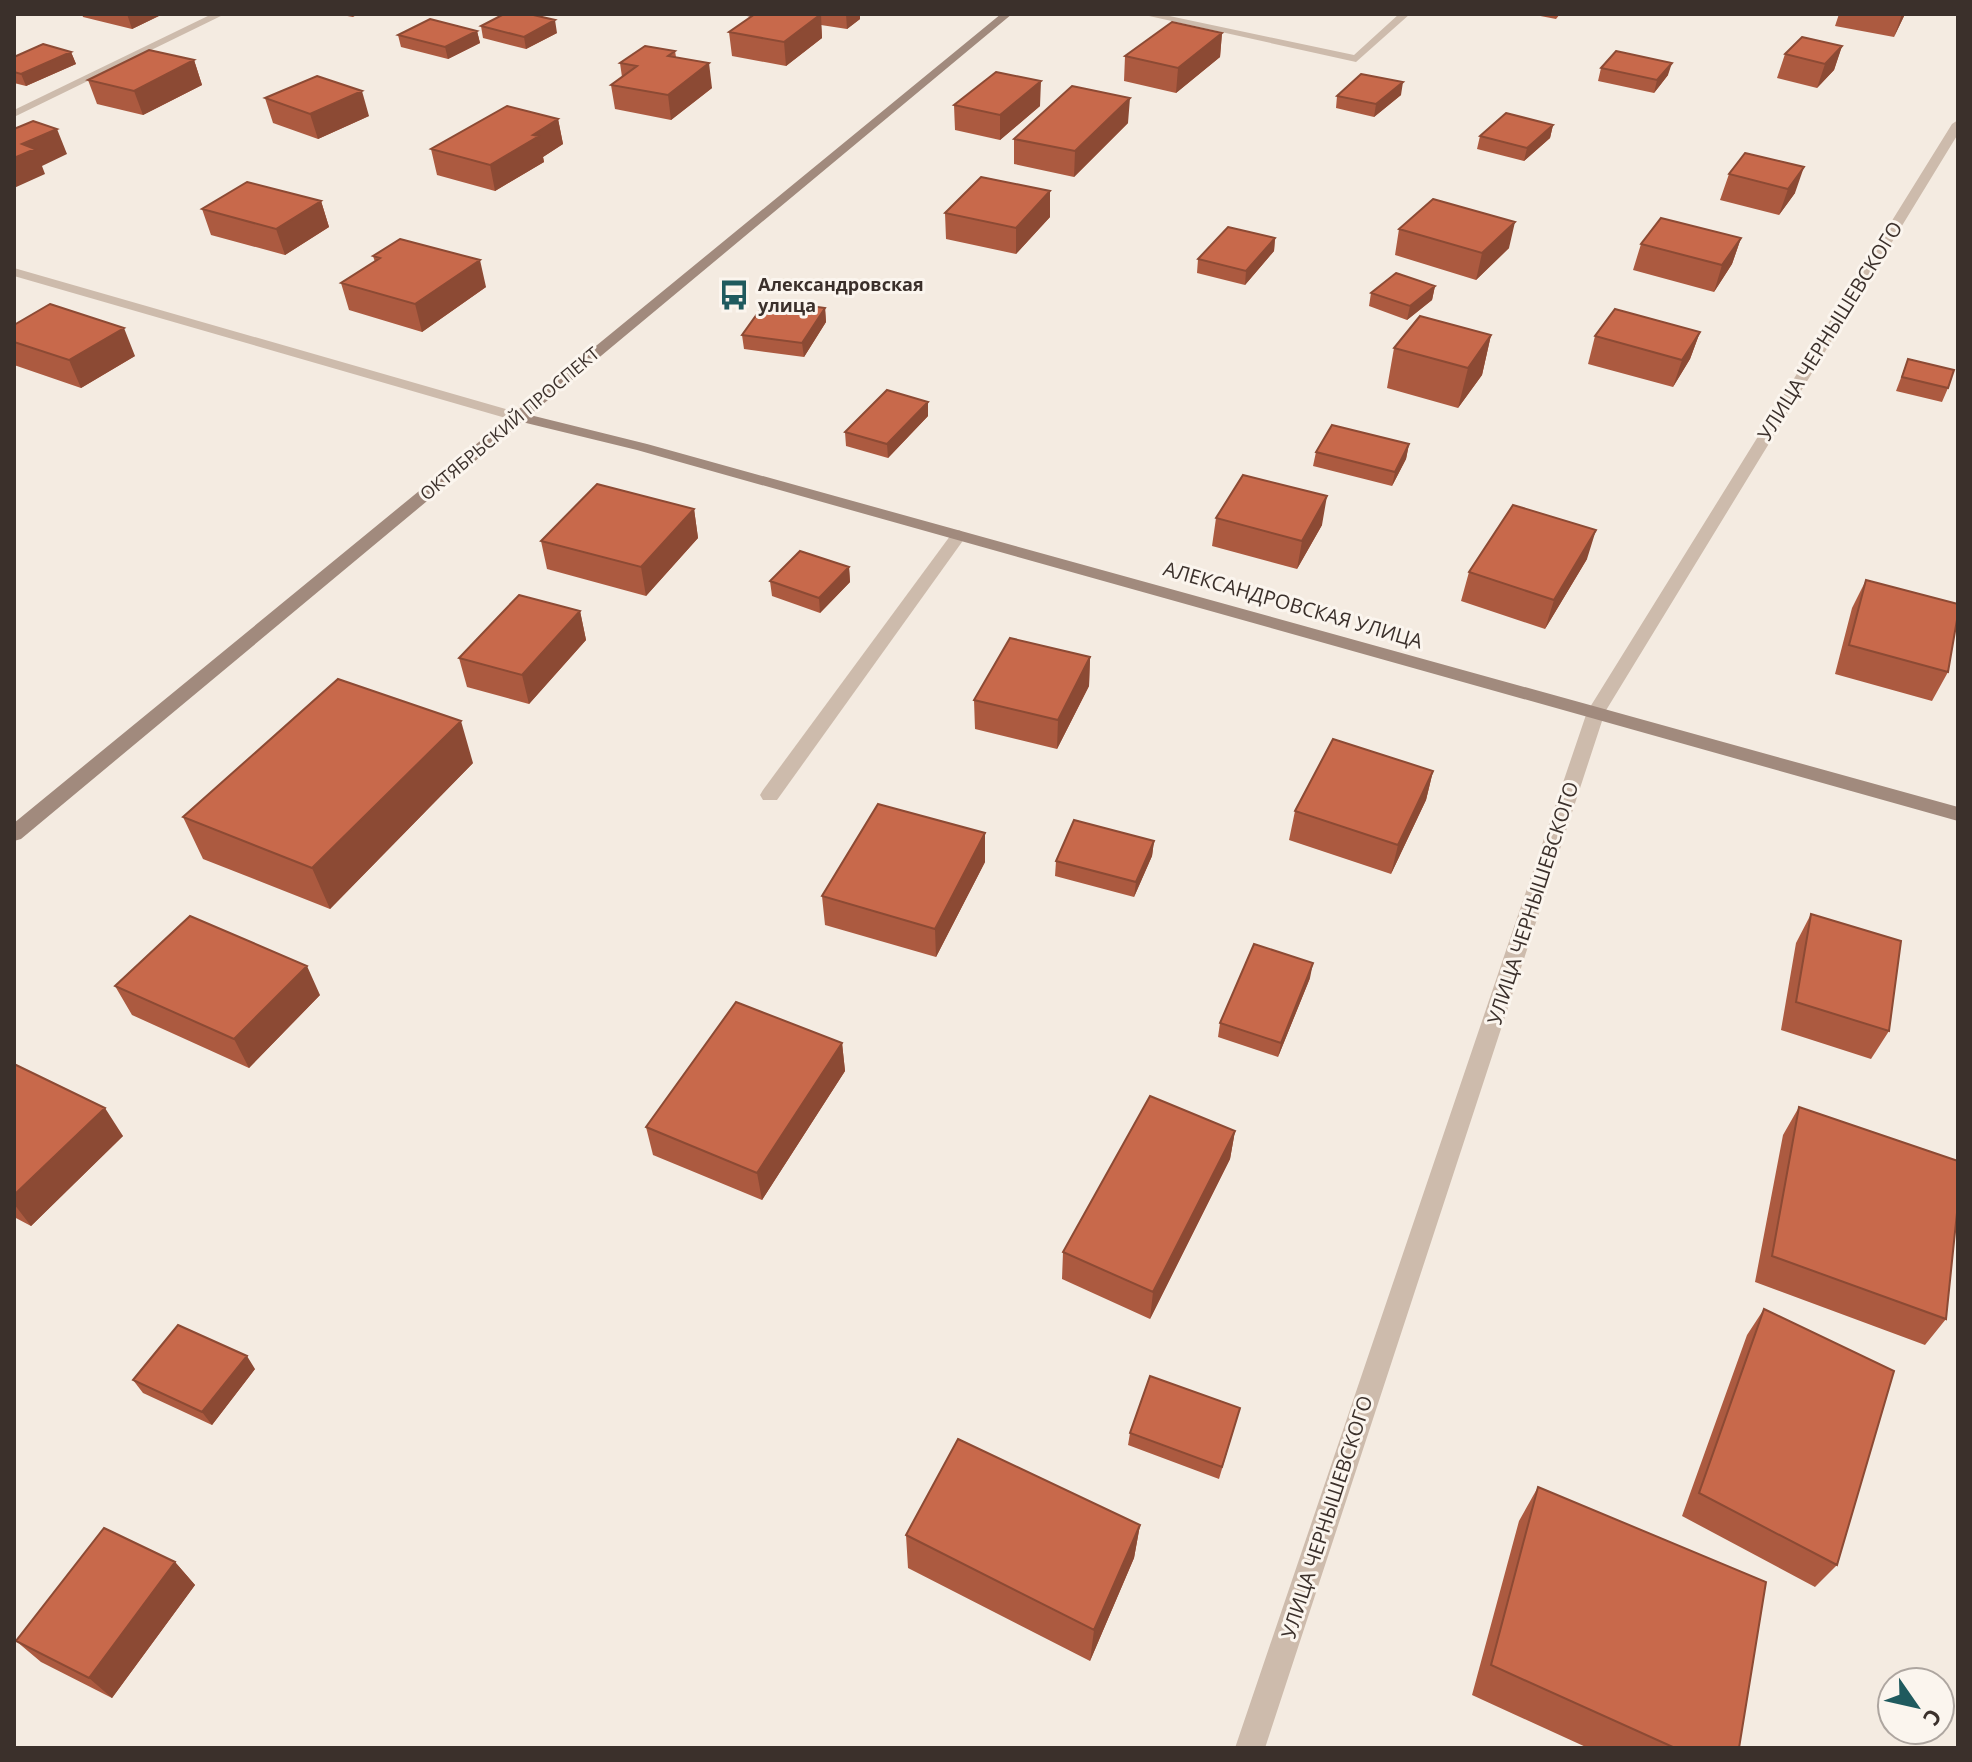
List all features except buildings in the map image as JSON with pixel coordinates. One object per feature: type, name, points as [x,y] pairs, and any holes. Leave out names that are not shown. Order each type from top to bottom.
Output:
[{"type":"street","points":[[14,114],[220,14]]},
{"type":"street","name":"ОКТЯБРЬСКИЙ ПРОСПЕКТ","points":[[14,834],[1007,14]]},
{"type":"street","points":[[1145,14],[1356,59],[1405,14]]},
{"type":"street","name":"УЛИЦА ЧЕРНЫШЕВСКОГО","points":[[1250,1748],[1596,712],[1958,124]]},
{"type":"street","name":"АЛЕКСАНДРОВСКАЯ УЛИЦА","points":[[14,272],[518,417],[642,447],[1958,814]]},
{"type":"street","points":[[770,795],[959,535]]},
{"type":"place","name":"Александровская улица","points":[[734,295]]}]
